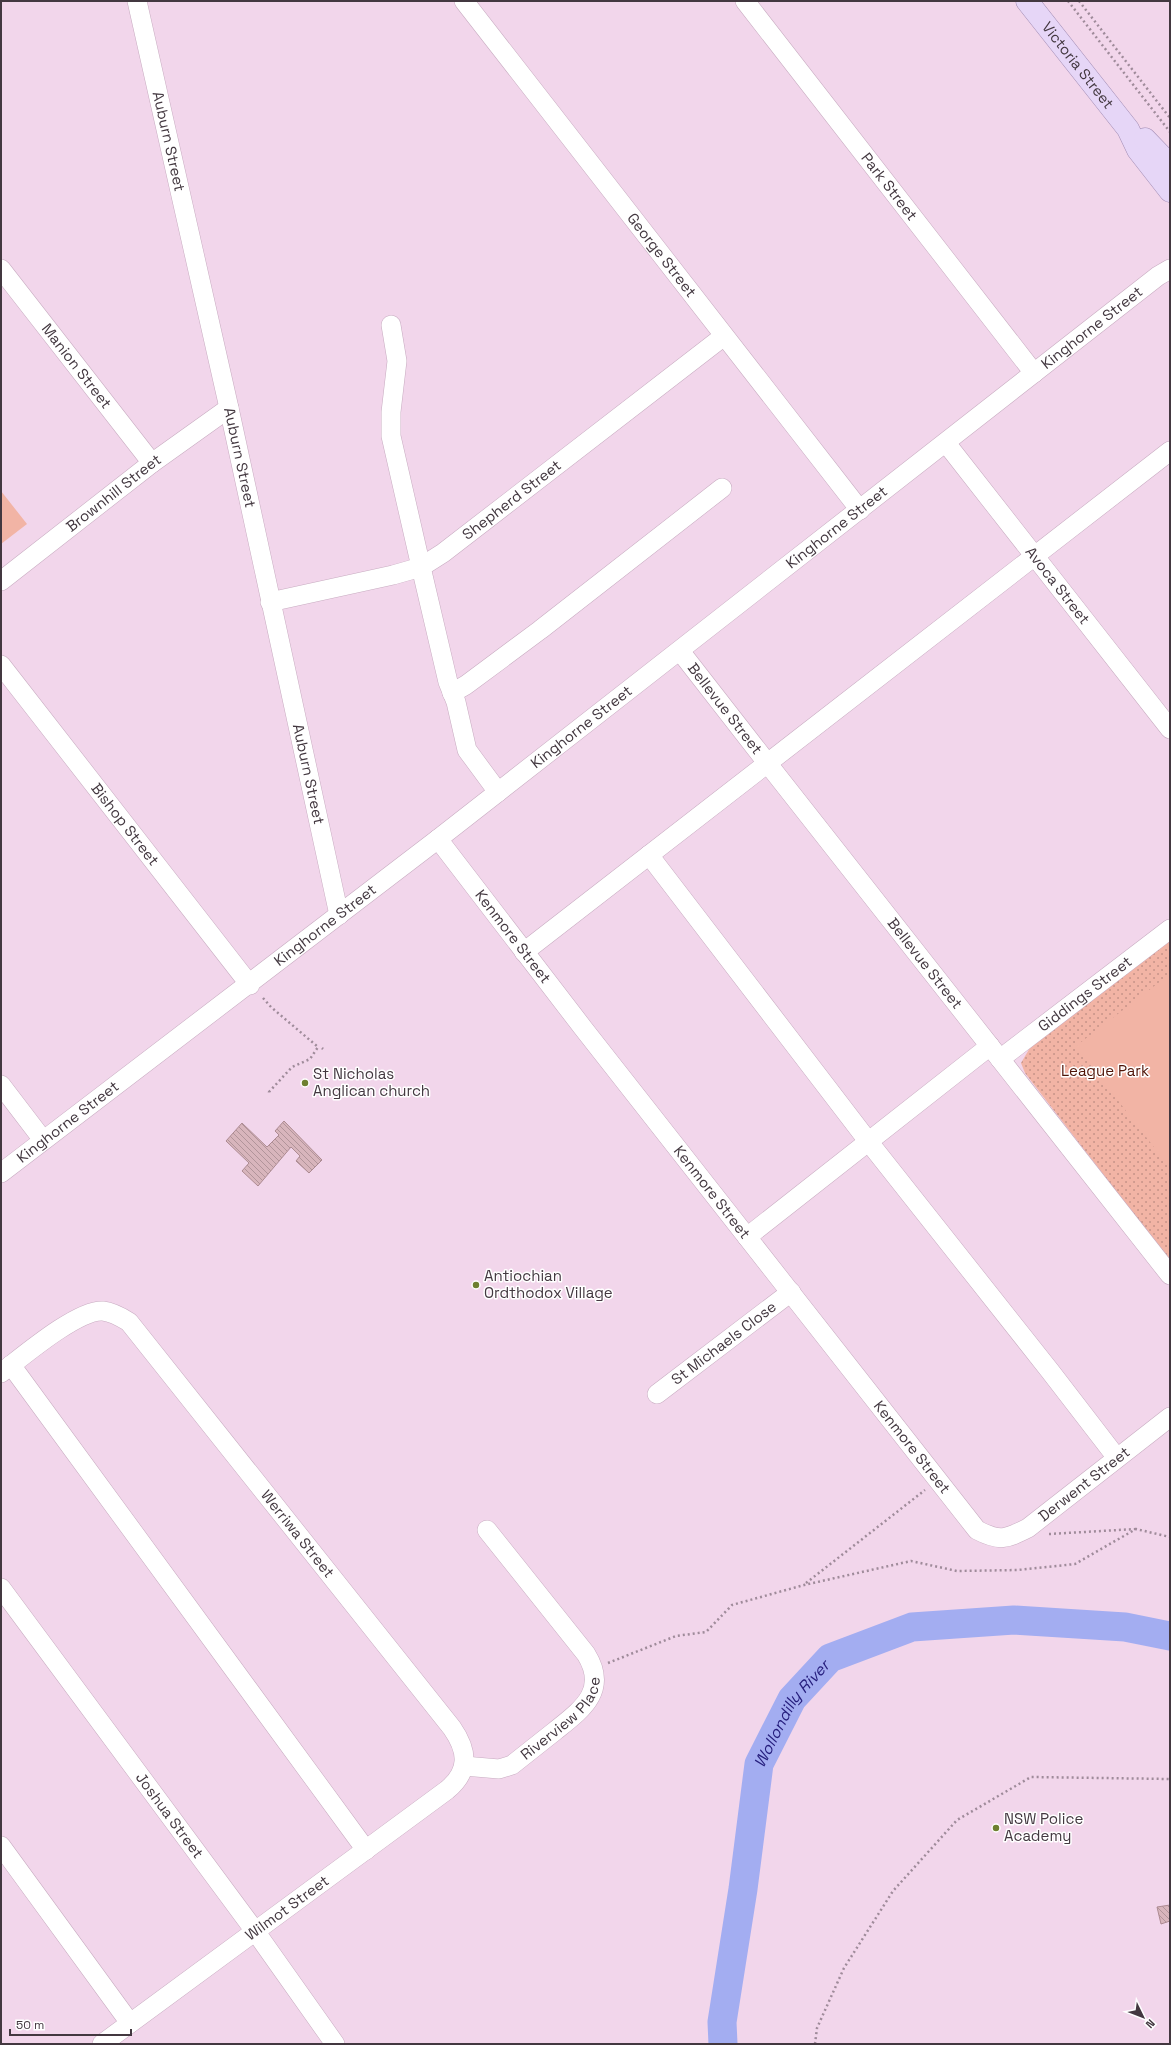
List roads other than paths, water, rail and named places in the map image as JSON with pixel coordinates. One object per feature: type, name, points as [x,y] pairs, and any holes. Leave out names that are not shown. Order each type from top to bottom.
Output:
[{"type":"main road","name":"Victoria Street","points":[[1027,1],[1128,130],[1138,150],[1170,191]]},
{"type":"main road","name":"Victoria Street","points":[[1128,130],[1148,142],[1170,165]]},
{"type":"street","name":"Auburn Street","points":[[137,1],[229,408],[339,915]]},
{"type":"street","name":"George Street","points":[[464,1],[860,510]]},
{"type":"street","name":"Park Street","points":[[745,1],[1034,373]]},
{"type":"street","name":"Kinghorne Street","points":[[1,1173],[250,985],[1164,273],[1170,258]]},
{"type":"street","name":"Manion Street","points":[[1,269],[152,463]]},
{"type":"street","points":[[391,325],[397,361],[396,380],[391,412],[391,436],[421,567],[448,682],[467,750],[498,792]]},
{"type":"street","name":"Shepherd Street","points":[[270,602],[393,576],[421,567],[444,553],[724,336]]},
{"type":"street","name":"Brownhill Street","points":[[1,581],[152,463],[229,408]]},
{"type":"street","name":"Avoca Street","points":[[946,443],[1170,729]]},
{"type":"street","points":[[524,952],[1034,556],[1169,454]]},
{"type":"street","points":[[452,693],[466,685],[540,630],[722,488]]},
{"type":"street","name":"Bellevue Street","points":[[680,651],[1170,1275]]},
{"type":"street","name":"Bishop Street","points":[[1,665],[250,985]]},
{"type":"street","name":"Kenmore Street","points":[[438,839],[524,952],[938,1481],[978,1530],[992,1538]]},
{"type":"street","points":[[649,855],[868,1142],[1118,1458]]},
{"type":"street","name":"Giddings Street","points":[[747,1237],[868,1142],[1170,929]]},
{"type":"street","points":[[1,1085],[43,1140]]},
{"type":"street","name":"St Michaels Close","points":[[656,1394],[790,1292]]},
{"type":"street","name":"Werriwa Street","points":[[6,1369],[82,1316],[103,1311],[120,1317],[135,1329],[452,1728],[462,1746],[464,1766]]},
{"type":"street","points":[[6,1369],[366,1850]]},
{"type":"street","name":"Derwent Street","points":[[992,1538],[1010,1537],[1028,1528],[1170,1417]]},
{"type":"street","name":"Riverview Place","points":[[464,1766],[499,1769],[512,1765],[585,1706],[593,1689],[593,1669],[586,1654],[487,1530]]},
{"type":"street","name":"Joshua Street","points":[[1,1588],[255,1931],[335,2044]]},
{"type":"street","name":"Wilmot Street","points":[[102,2044],[451,1787],[461,1776],[464,1766]]},
{"type":"street","points":[[1,1846],[130,2023]]},
{"type":"waterway","name":"Wollondilly River","points":[[723,2044],[722,2022],[743,1889],[759,1764],[792,1699],[830,1658],[912,1627],[1014,1620],[1125,1627],[1170,1636]]},
{"type":"place","name":"St Nicholas Anglican church","points":[[305,1083]]},
{"type":"place","name":"Antiochian Ordthodox Village","points":[[476,1285]]},
{"type":"place","name":"NSW Police Academy","points":[[996,1828]]},
{"type":"park label","name":"League Park","points":[[1105,1071]]}]
